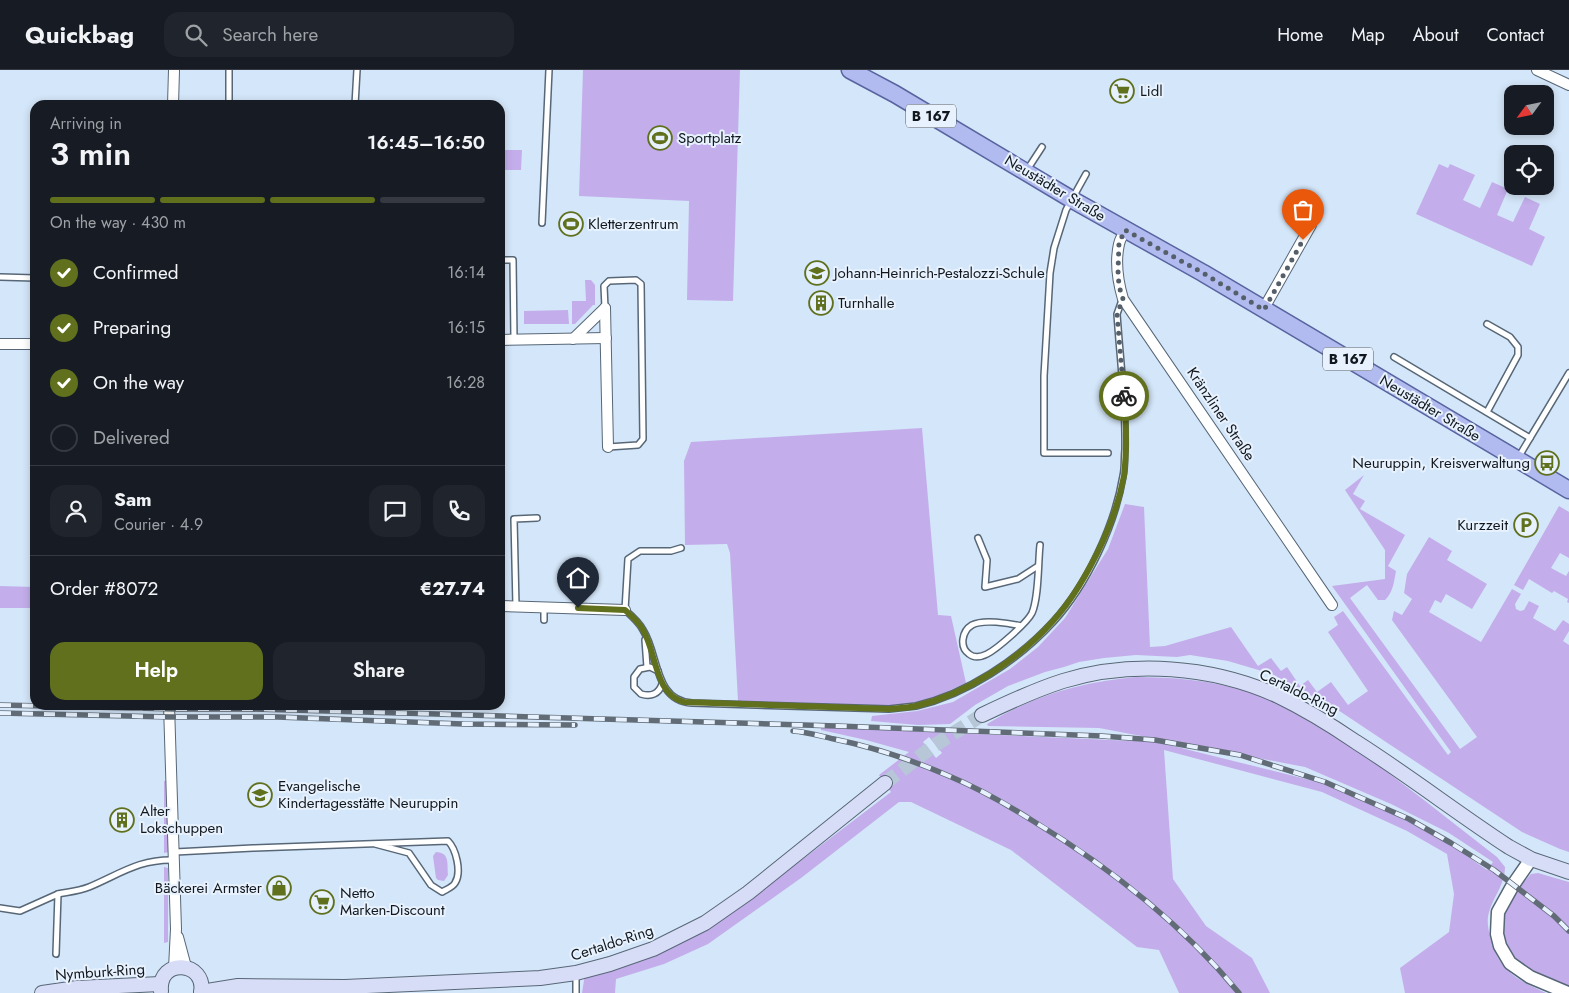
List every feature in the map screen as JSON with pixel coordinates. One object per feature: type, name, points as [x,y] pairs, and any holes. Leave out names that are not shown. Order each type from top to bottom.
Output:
[{"type":"main road","name":"Neustädter Straße","points":[[850,70],[895,94],[1071,199],[1203,273],[1569,490]]},
{"type":"main road","name":"Certaldo-Ring","points":[[982,715],[1017,698],[1063,681],[1108,672],[1135,669],[1173,670],[1233,680],[1277,696],[1330,724],[1485,831],[1531,859],[1569,872]]},
{"type":"main road","name":"Certaldo-Ring","points":[[201,989],[238,986],[402,989],[576,974],[610,964],[653,949],[705,923],[755,888],[885,783]]},
{"type":"main road","points":[[161,989],[163,977],[168,972],[180,968],[192,970],[198,975],[201,989]]},
{"type":"main road","name":"Nymburk-Ring","points":[[42,993],[77,988],[161,989]]},
{"type":"street","points":[[173,100],[174,70]]},
{"type":"street","points":[[1537,70],[1569,85]]},
{"type":"street","points":[[1264,310],[1311,225]]},
{"type":"street","name":"Kränzliner Straße","points":[[1125,230],[1119,243],[1118,255],[1119,286],[1123,299],[1332,605]]},
{"type":"street","points":[[573,339],[605,308]]},
{"type":"street","points":[[605,308],[608,447]]},
{"type":"street","points":[[505,340],[606,338]]},
{"type":"street","points":[[0,344],[30,344]]},
{"type":"street","points":[[505,606],[625,610]]},
{"type":"street","points":[[169,710],[176,929],[180,968]]},
{"type":"street","points":[[1531,859],[1498,912],[1497,934],[1500,946],[1510,963],[1530,976],[1568,993]]},
{"type":"lane","points":[[229,70],[229,100]]},
{"type":"lane","points":[[355,100],[357,70]]},
{"type":"lane","points":[[542,223],[549,70]]},
{"type":"lane","points":[[1026,172],[1042,147]]},
{"type":"lane","points":[[1086,174],[1071,199],[1054,248],[1050,273],[1044,376],[1044,453],[1108,453]]},
{"type":"lane","points":[[505,260],[514,260],[514,340]]},
{"type":"lane","points":[[0,277],[30,278]]},
{"type":"lane","points":[[605,308],[604,286],[609,281],[636,280],[641,284],[644,439],[638,445],[608,447]]},
{"type":"lane","points":[[681,548],[671,551],[640,551],[628,559],[625,610],[637,621],[644,631],[662,684],[677,700],[684,702],[889,709],[915,706],[957,692],[992,672],[1032,642],[1053,622],[1084,577],[1107,531],[1124,475],[1126,423],[1117,314],[1123,299]]},
{"type":"lane","points":[[1486,412],[1518,355],[1518,347],[1510,337],[1487,324]]},
{"type":"lane","points":[[1394,357],[1530,438]]},
{"type":"lane","points":[[1517,459],[1569,373]]},
{"type":"lane","points":[[516,606],[514,519],[537,518]]},
{"type":"lane","points":[[978,538],[987,560],[985,587],[1018,579],[1038,566]]},
{"type":"lane","points":[[1021,626],[1011,623],[984,622],[974,624],[967,629],[963,644],[969,655],[974,657],[988,654],[1021,626],[1032,613],[1036,597],[1040,545]]},
{"type":"lane","points":[[544,607],[544,620]]},
{"type":"lane","points":[[644,631],[647,667]]},
{"type":"lane","points":[[658,671],[647,667],[640,669],[634,677],[634,687],[641,694],[651,696],[660,690],[662,684]]},
{"type":"lane","points":[[0,908],[20,911],[58,894],[87,888],[145,862],[175,856],[253,848],[448,841],[456,854],[458,878],[454,885],[442,892],[431,885],[409,853],[375,844]]},
{"type":"lane","points":[[56,954],[58,894]]},
{"type":"lane","points":[[576,974],[576,993]]},
{"type":"shaded area","name":"Sportplatz","points":[[583,70],[740,70],[733,301],[687,300],[689,201],[579,196]]},
{"type":"shaded area","points":[[505,150],[522,150],[521,170],[505,170]]},
{"type":"shaded area","points":[[1439,164],[1448,168],[1450,164],[1475,175],[1463,200],[1480,208],[1492,182],[1504,187],[1505,195],[1497,215],[1513,222],[1525,197],[1540,204],[1529,229],[1545,237],[1532,266],[1416,214]]},
{"type":"shaded area","points":[[585,280],[591,280],[595,285],[595,305],[575,324],[572,324],[572,301],[586,301]]},
{"type":"shaded area","points":[[568,310],[569,324],[524,324],[524,311]]},
{"type":"shaded area","points":[[922,428],[938,615],[951,616],[966,683],[935,697],[889,707],[738,701],[730,553],[727,544],[685,545],[684,461],[691,442]]},
{"type":"shaded area","points":[[1364,475],[1353,494],[1365,501],[1360,509],[1405,535],[1388,566],[1396,571],[1394,583],[1388,597],[1385,600],[1378,600],[1367,585],[1350,598],[1460,749],[1477,737],[1392,620],[1394,611],[1402,615],[1412,599],[1404,593],[1407,574],[1429,537],[1452,551],[1447,560],[1487,584],[1472,609],[1446,594],[1441,603],[1435,600],[1429,612],[1481,642],[1512,589],[1521,594],[1515,604],[1516,609],[1524,610],[1529,601],[1539,606],[1533,618],[1555,631],[1563,620],[1569,624],[1569,631],[1563,641],[1569,645],[1569,852],[1522,832],[1341,712],[1272,674],[1228,661],[1190,655],[1177,657],[1136,655],[1079,662],[1008,686],[975,705],[950,724],[918,725],[871,721],[872,716],[917,711],[953,702],[1010,669],[1038,647],[1065,618],[1108,549],[1125,504],[1144,507],[1150,647],[1165,646],[1231,627],[1258,666],[1271,658],[1281,671],[1287,667],[1300,686],[1308,680],[1317,692],[1331,682],[1348,705],[1368,691],[1328,632],[1338,625],[1334,617],[1343,611],[1448,755],[1451,752],[1332,586],[1385,579],[1385,550],[1345,490]]},
{"type":"shaded area","points":[[1559,506],[1569,512],[1569,558],[1560,553],[1551,568],[1566,576],[1569,571],[1569,603],[1567,602],[1568,599],[1554,591],[1552,593],[1529,579],[1523,590],[1514,585]]},
{"type":"shaded area","points":[[0,586],[30,587],[30,608],[0,608]]},
{"type":"shaded area","points":[[1136,677],[1178,679],[1218,684],[1245,691],[1267,699],[1299,715],[1373,762],[1497,857],[1505,867],[1503,880],[1488,917],[1491,940],[1499,960],[1511,974],[1546,993],[1405,993],[1400,968],[1449,932],[1454,894],[1447,854],[1407,831],[1322,792],[1164,750],[1173,879],[1206,926],[1252,958],[1270,993],[1179,993],[1159,950],[1137,947],[1011,850],[911,802],[899,802],[801,878],[708,944],[664,964],[616,979],[615,993],[582,993],[585,974],[708,926],[778,878],[891,792],[879,775],[909,752],[821,730],[821,727],[1157,742],[1326,784],[1408,821],[1454,847],[1487,870],[1493,862],[1449,833],[1391,804],[1305,767],[1099,728],[988,726],[987,724],[1023,705],[1041,698],[1078,686]],"holes":[[[929,737],[942,753],[936,758],[923,742]]]},
{"type":"shaded area","points":[[168,780],[169,852],[164,853],[164,781]]},
{"type":"shaded area","points":[[436,852],[444,854],[447,859],[448,875],[444,881],[436,878],[433,856]]},
{"type":"shaded area","points":[[164,867],[168,868],[168,942],[164,943]]},
{"type":"shaded area","points":[[1538,873],[1569,882],[1569,989],[1519,966],[1504,945],[1502,928],[1504,911],[1521,885],[1531,874]]},
{"type":"tunnel","points":[[885,783],[932,747],[982,715]]},
{"type":"railway","points":[[0,705],[30,706]]},
{"type":"railway","points":[[285,710],[837,726],[1102,736],[1155,740],[1240,755],[1325,782],[1409,819],[1494,870],[1554,916],[1569,931]]},
{"type":"railway","points":[[0,713],[169,717],[277,717],[463,724],[575,725]]},
{"type":"railway","points":[[793,731],[849,742],[907,759],[960,781],[1013,808],[1117,877],[1143,898],[1193,943],[1239,993]]},
{"type":"way so far","points":[[1124,396],[1117,314],[1123,299],[1119,286],[1119,243],[1125,230],[1203,273],[1264,310],[1303,240]]},
{"type":"place","name":"Lidl","points":[[1122,91]]},
{"type":"place","name":"Sportplatz","points":[[660,138]]},
{"type":"place","name":"Kletterzentrum","points":[[571,224]]},
{"type":"place","name":"Johann-Heinrich-Pestalozzi-Schule","points":[[817,273]]},
{"type":"place","name":"Turnhalle","points":[[821,303]]},
{"type":"place","name":"Neuruppin, Kreisverwaltung","points":[[1547,463]]},
{"type":"place","name":"Kurzzeit","points":[[1526,525]]},
{"type":"place","name":"Evangelische Kindertagesstätte Neuruppin","points":[[260,795]]},
{"type":"place","name":"Alter Lokschuppen","points":[[122,820]]},
{"type":"place","name":"Bäckerei Armster","points":[[279,888]]},
{"type":"place","name":"Netto Marken-Discount","points":[[322,902]]},
{"type":"route","points":[[578,608],[625,610],[637,621],[644,631],[662,684],[677,700],[684,702],[889,709],[915,706],[957,692],[992,672],[1032,642],[1053,622],[1084,577],[1107,531],[1124,475],[1126,423],[1124,396]]}]
